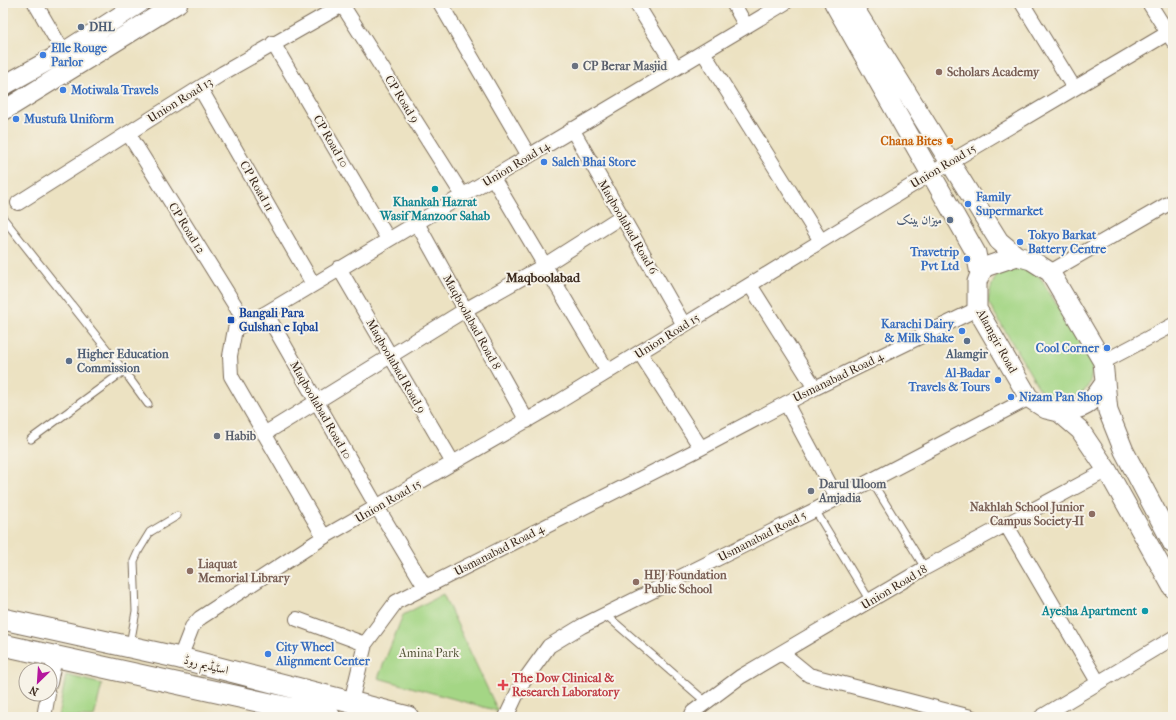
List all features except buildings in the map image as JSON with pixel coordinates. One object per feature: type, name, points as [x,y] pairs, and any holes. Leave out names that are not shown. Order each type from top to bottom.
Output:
[{"type":"main road","name":"اسٹیڈیم روڈ","points":[[3,619],[180,658],[408,717]]},
{"type":"main road","name":"اسٹیڈیم روڈ","points":[[3,645],[330,717]]},
{"type":"street","points":[[35,3],[68,60]]},
{"type":"street","points":[[3,111],[139,3]]},
{"type":"street","points":[[3,86],[68,60],[178,3]]},
{"type":"street","points":[[440,3],[529,156]]},
{"type":"street","points":[[636,3],[676,68]]},
{"type":"street","points":[[733,3],[746,26]]},
{"type":"street","name":"Union Road 14","points":[[246,323],[266,313],[785,3]]},
{"type":"street","name":"Alamgir Road","points":[[834,3],[976,254],[980,274],[977,282],[977,309],[1029,398],[1046,409],[1059,412],[1080,430],[1107,470],[1173,588]]},
{"type":"street","points":[[851,3],[999,241],[1017,256],[1031,260],[1050,272],[1104,362],[1104,384],[1108,411],[1122,444],[1173,544]]},
{"type":"street","points":[[1022,3],[1074,88]]},
{"type":"street","points":[[1149,3],[1171,35]]},
{"type":"street","name":"Union Road 13","points":[[18,203],[200,88],[274,43],[343,4]]},
{"type":"street","name":"CP Road 9","points":[[343,4],[463,196]]},
{"type":"street","name":"Union Road 15","points":[[180,658],[192,627],[200,618],[324,537],[527,421],[931,173],[1074,88],[1171,35]]},
{"type":"street","name":"CP Road 10","points":[[274,43],[388,239]]},
{"type":"street","points":[[703,52],[821,241]]},
{"type":"street","name":"CP Road 11","points":[[200,88],[313,284]]},
{"type":"street","name":"Maqboolabad Road 6","points":[[572,129],[684,325]]},
{"type":"street","name":"CP Road 12","points":[[128,133],[246,323]]},
{"type":"street","points":[[493,178],[608,372]]},
{"type":"street","points":[[1050,272],[1173,201]]},
{"type":"street","points":[[264,434],[466,310],[545,265],[622,216]]},
{"type":"street","name":"Maqboolabad Road 8","points":[[417,222],[527,421]]},
{"type":"street","points":[[980,274],[985,267],[1017,256]]},
{"type":"street","name":"Maqboolabad Road 9","points":[[339,268],[453,463]]},
{"type":"street","points":[[750,285],[815,388]]},
{"type":"street","name":"Usmanabad Road 4","points":[[351,702],[365,644],[396,602],[701,448],[815,388],[977,309]]},
{"type":"street","name":"Maqboolabad Road 10","points":[[266,313],[377,507]]},
{"type":"street","points":[[246,323],[235,329],[230,356],[231,376],[324,537]]},
{"type":"street","points":[[1104,362],[1173,325]]},
{"type":"street","points":[[640,353],[701,448]]},
{"type":"street","points":[[1059,412],[1075,410],[1092,403],[1104,384]]},
{"type":"street","name":"Usmanabad Road 5","points":[[506,717],[521,685],[549,646],[605,614],[815,510],[1029,398]]},
{"type":"street","points":[[786,403],[838,498]]},
{"type":"street","name":"Union Road 18","points":[[691,717],[693,712],[740,677],[925,568],[1007,526],[1107,470]]},
{"type":"street","points":[[377,507],[425,587]]},
{"type":"street","points":[[1007,526],[1098,682]]},
{"type":"street","points":[[297,619],[365,644]]},
{"type":"street","points":[[1041,717],[1173,638]]},
{"type":"street","points":[[782,653],[809,675],[971,717]]},
{"type":"street","points":[[54,662],[55,657]]},
{"type":"street","points":[[44,717],[47,702]]},
{"type":"lane","points":[[3,218],[124,371],[148,404]]},
{"type":"lane","points":[[31,439],[124,371]]},
{"type":"lane","points":[[872,480],[925,568]]},
{"type":"lane","points":[[815,510],[870,601]]},
{"type":"lane","points":[[129,647],[136,611],[134,562],[139,550],[150,532],[177,516]]},
{"type":"lane","points":[[605,614],[706,702]]},
{"type":"green space","points":[[1027,267],[1040,277],[1092,363],[1092,374],[1089,383],[1085,390],[1079,395],[1072,398],[1063,399],[1043,395],[988,302],[992,284],[996,276],[1002,268]]},
{"type":"green space","name":"Amina Park","points":[[443,594],[498,711],[378,678],[403,615]]},
{"type":"green space","points":[[66,675],[102,684],[94,717],[58,717]]},
{"type":"place","name":"DHL","points":[[81,27]]},
{"type":"place","name":"Elle Rouge Parlor","points":[[43,55]]},
{"type":"place","name":"CP Berar Masjid","points":[[575,66]]},
{"type":"place","name":"Scholars Academy","points":[[939,72]]},
{"type":"place","name":"Motiwala Travels","points":[[63,90]]},
{"type":"place","name":"Mustufa Uniform","points":[[16,119]]},
{"type":"place","name":"Chana Bites","points":[[950,141]]},
{"type":"place","name":"Saleh Bhai Store","points":[[544,162]]},
{"type":"place","name":"Khankah Hazrat Wasif Manzoor Sahab","points":[[435,189]]},
{"type":"place","name":"Family Supermarket","points":[[968,204]]},
{"type":"place","name":"میزان بینک","points":[[950,220]]},
{"type":"place","name":"Tokyo Barkat Battery Centre","points":[[1020,242]]},
{"type":"place","name":"Travetrip Pvt Ltd","points":[[967,259]]},
{"type":"place","name":"Bangali Para Gulshan e Iqbal","points":[[231,320]]},
{"type":"place","name":"Karachi Dairy & Milk Shake","points":[[962,331]]},
{"type":"place","name":"Alamgir","points":[[967,341]]},
{"type":"place","name":"Cool Corner","points":[[1107,348]]},
{"type":"place","name":"Higher Education Commission","points":[[69,361]]},
{"type":"place","name":"Al-Badar Travels & Tours","points":[[998,380]]},
{"type":"place","name":"Nizam Pan Shop","points":[[1011,397]]},
{"type":"place","name":"Habib","points":[[217,436]]},
{"type":"place","name":"Darul Uloom Amjadia","points":[[811,491]]},
{"type":"place","name":"Nakhlah School Junior Campus Society-II","points":[[1092,514]]},
{"type":"place","name":"Liaquat Memorial Library","points":[[190,571]]},
{"type":"place","name":"HEJ Foundation Public School","points":[[636,582]]},
{"type":"place","name":"Ayesha Apartment","points":[[1145,611]]},
{"type":"place","name":"City Wheel Alignment Center","points":[[268,654]]},
{"type":"place","name":"The Dow Clinical & Research Laboratory","points":[[503,685]]},
{"type":"district","name":"Maqboolabad","points":[[543,277]]}]
